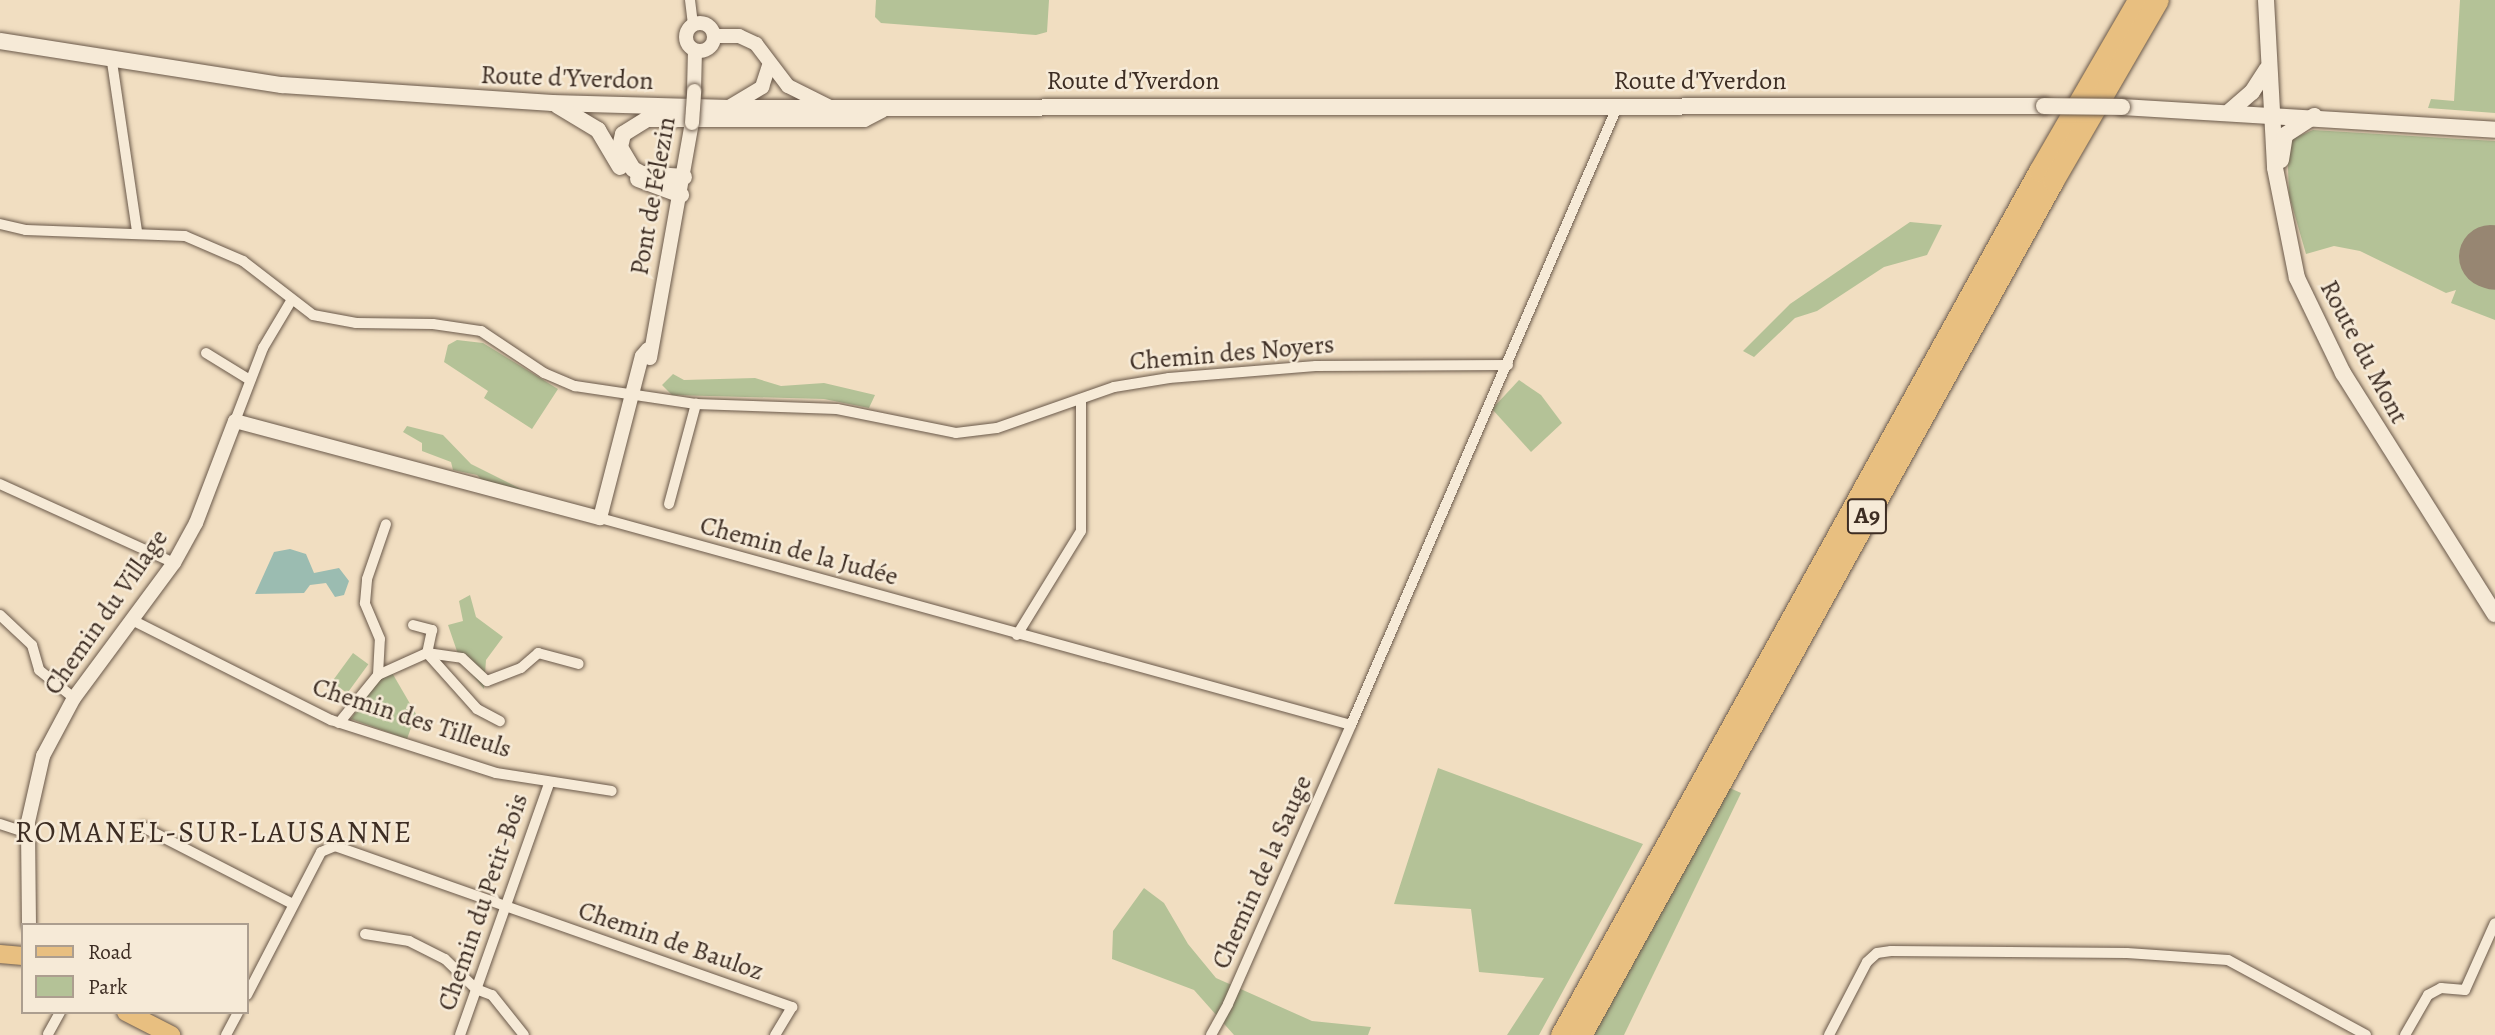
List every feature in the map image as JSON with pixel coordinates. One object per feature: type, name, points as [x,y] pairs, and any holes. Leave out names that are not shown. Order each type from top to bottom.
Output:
[{"type":"highway","name":"A9","points":[[1561,1035],[2013,216],[2138,0]]},
{"type":"highway","name":"A9","points":[[1581,1035],[2053,181],[2158,0]]},
{"type":"main road","name":"Route du Mont","points":[[2266,0],[2270,113],[2279,197],[2297,278],[2327,347],[2495,614]]},
{"type":"main road","name":"Route d'Yverdon","points":[[0,41],[112,62],[282,85],[552,103],[729,108],[1618,105],[2122,107],[2270,113],[2495,130]]},
{"type":"main road","points":[[2230,111],[2252,92],[2268,66]]},
{"type":"main road","points":[[552,103],[598,130],[621,168],[632,176],[681,195]]},
{"type":"main road","points":[[684,177],[642,174],[632,169],[620,147],[623,134],[647,119],[864,119],[886,107]]},
{"type":"main road","points":[[2279,197],[2285,135],[2314,116]]},
{"type":"main road","points":[[0,954],[21,956]]},
{"type":"main road","points":[[130,1014],[171,1035]]},
{"type":"street","points":[[690,0],[694,24],[685,36],[695,51],[709,49],[714,36]]},
{"type":"street","points":[[694,24],[707,25],[714,36]]},
{"type":"street","points":[[714,36],[747,39],[756,44],[769,65],[800,94],[832,107]]},
{"type":"street","name":"Pont de Félezin","points":[[600,518],[634,397],[645,380],[648,349],[684,177],[692,123],[695,51]]},
{"type":"street","points":[[112,62],[136,232]]},
{"type":"street","points":[[729,108],[762,87],[769,65]]},
{"type":"street","name":"Chemin de la Sauge","points":[[1210,1035],[1228,1004],[1351,725],[1618,105]]},
{"type":"street","name":"Chemin des Noyers","points":[[0,224],[26,230],[136,232],[185,236],[214,246],[243,261],[291,302],[330,320],[433,324],[481,331],[562,382],[634,397],[696,404],[837,409],[956,433],[997,428],[1125,384],[1255,370],[1508,365]]},
{"type":"street","name":"Chemin du Village","points":[[29,923],[27,833],[43,756],[74,698],[174,564],[196,523],[263,348],[291,302]]},
{"type":"street","points":[[206,353],[250,380]]},
{"type":"street","points":[[1017,635],[1081,531],[1081,399]]},
{"type":"street","points":[[669,504],[696,404]]},
{"type":"street","name":"Chemin de la Judée","points":[[236,421],[600,518],[1351,725]]},
{"type":"street","points":[[0,485],[174,564]]},
{"type":"street","points":[[378,676],[380,639],[365,603],[367,579],[386,524]]},
{"type":"street","points":[[0,615],[33,645],[39,670],[74,698]]},
{"type":"street","name":"Chemin des Tilleuls","points":[[132,620],[183,650],[339,723],[479,768],[549,783],[612,791]]},
{"type":"street","points":[[412,625],[432,630],[427,653]]},
{"type":"street","points":[[427,653],[477,709],[500,721]]},
{"type":"street","points":[[339,723],[378,676],[427,653],[454,655],[493,681],[521,668],[538,653],[579,664]]},
{"type":"street","name":"Chemin du Petit-Bois","points":[[460,1035],[549,783]]},
{"type":"street","points":[[0,824],[27,833]]},
{"type":"street","points":[[143,827],[293,904]]},
{"type":"street","points":[[248,993],[321,852],[335,846],[504,907]]},
{"type":"street","name":"Chemin de Bauloz","points":[[504,907],[792,1007],[775,1035]]},
{"type":"street","points":[[2406,1035],[2428,995],[2441,988],[2465,990],[2495,923]]},
{"type":"street","points":[[365,934],[410,941],[431,951],[476,989],[492,995],[524,1035]]},
{"type":"street","points":[[1829,1035],[1867,962],[1877,953],[1891,951],[2127,953],[2228,960],[2362,1032]]},
{"type":"street","points":[[48,1034],[59,1014]]},
{"type":"street","points":[[226,1035],[237,1014]]},
{"type":"green space","points":[[876,0],[1049,0],[1047,32],[1036,35],[881,23],[875,17]]},
{"type":"green space","points":[[2460,0],[2495,0],[2495,113],[2428,108],[2431,99],[2454,101]]},
{"type":"green space","points":[[2313,130],[2495,141],[2495,238],[2483,271],[2495,275],[2495,320],[2451,303],[2456,290],[2446,293],[2360,251],[2334,246],[2306,254],[2289,195],[2287,141]]},
{"type":"green space","points":[[1910,222],[1942,225],[1927,255],[1884,267],[1817,311],[1795,318],[1754,357],[1743,351],[1790,304]]},
{"type":"green space","points":[[457,340],[483,343],[558,389],[532,429],[484,398],[488,391],[444,362],[448,345]]},
{"type":"green space","points":[[673,374],[684,380],[755,378],[781,386],[824,383],[875,395],[869,408],[824,399],[672,395],[662,385]]},
{"type":"green space","points":[[1519,380],[1541,395],[1562,423],[1531,452],[1492,409]]},
{"type":"green space","points":[[407,426],[443,435],[471,464],[523,490],[487,485],[477,475],[453,470],[451,462],[422,451],[422,443],[403,432]]},
{"type":"green space","points":[[470,595],[476,617],[503,637],[486,660],[484,689],[460,660],[448,625],[463,621],[459,601]]},
{"type":"green space","points":[[353,653],[368,664],[347,693],[332,682]]},
{"type":"green space","points":[[391,671],[416,714],[407,739],[351,719],[369,690]]},
{"type":"green space","points":[[1438,768],[1643,844],[1539,1035],[1507,1035],[1544,978],[1479,972],[1471,909],[1394,904]]},
{"type":"green space","points":[[1730,788],[1741,793],[1624,1035],[1593,1035]]},
{"type":"green space","points":[[1144,888],[1164,903],[1188,944],[1216,978],[1312,1021],[1371,1027],[1368,1035],[1234,1035],[1194,990],[1112,959],[1113,931]]},
{"type":"water","points":[[290,549],[306,554],[314,573],[339,568],[349,581],[344,595],[335,597],[326,583],[310,585],[304,593],[255,594],[274,552]]},
{"type":"runway","points":[[2490,256],[2495,258]]},
{"type":"district","name":"ROMANEL-SUR-LAUSANNE","points":[[214,832]]}]
